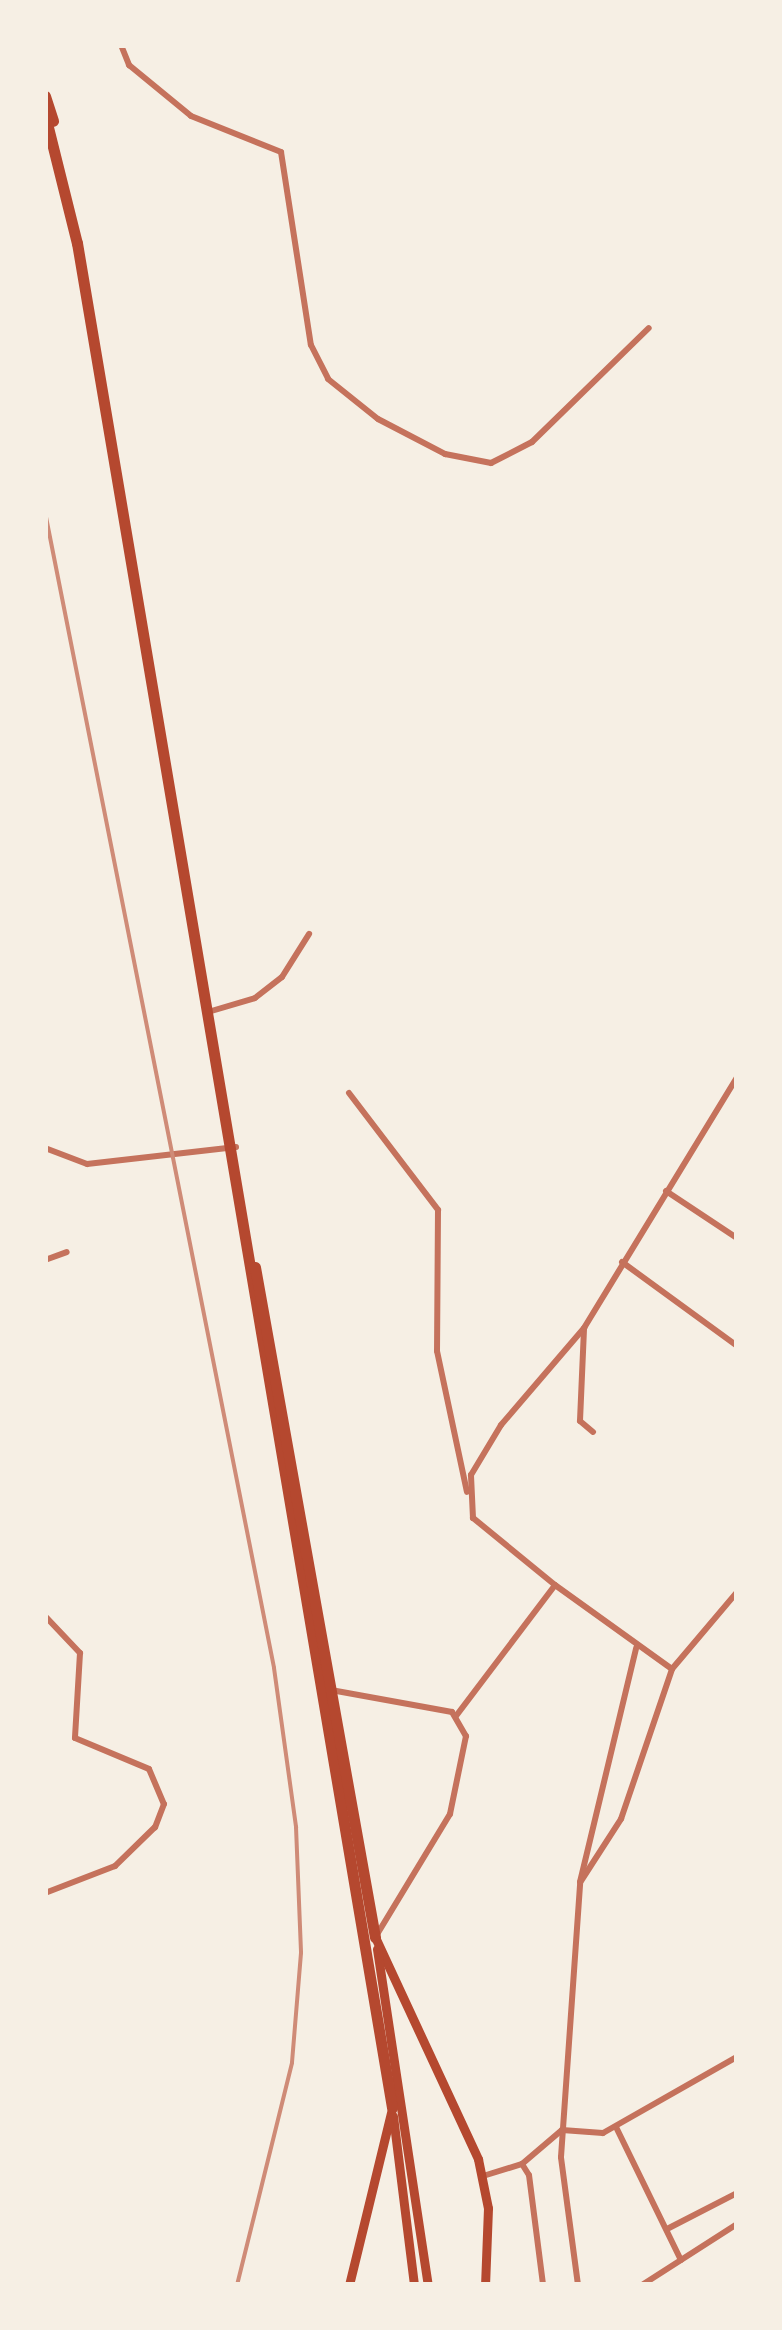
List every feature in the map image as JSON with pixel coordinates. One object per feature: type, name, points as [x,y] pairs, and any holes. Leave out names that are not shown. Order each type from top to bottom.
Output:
[{"type":"highway","points":[[45,96],[72,187],[392,2108]]},
{"type":"highway","points":[[45,115],[77,244],[211,1012]]},
{"type":"highway","points":[[233,1148],[375,1937]]},
{"type":"main road","points":[[375,1937],[438,2058],[483,2176],[485,2285]]},
{"type":"main road","points":[[375,1937],[428,2285]]},
{"type":"main road","points":[[349,2285],[392,2108]]},
{"type":"main road","points":[[392,2108],[414,2285]]},
{"type":"street","points":[[120,45],[129,66],[191,116],[281,152],[311,345],[328,379],[378,419],[446,454],[491,464],[532,442],[649,328]]},
{"type":"street","points":[[211,1012],[282,977],[309,934]]},
{"type":"street","points":[[469,1498],[500,1424],[584,1328],[737,1076]]},
{"type":"street","points":[[349,1093],[438,1210],[437,1352],[469,1498],[488,1536],[636,1648],[672,1669]]},
{"type":"street","points":[[45,1148],[87,1164],[146,1162],[233,1148]]},
{"type":"street","points":[[666,1191],[737,1238]]},
{"type":"street","points":[[45,1260],[67,1252]]},
{"type":"street","points":[[622,1262],[737,1346]]},
{"type":"street","points":[[584,1328],[580,1421],[593,1432]]},
{"type":"street","points":[[456,1716],[555,1585]]},
{"type":"street","points":[[580,1882],[621,1819],[672,1669],[737,1592]]},
{"type":"street","points":[[45,1616],[80,1653],[76,1738],[148,1768],[164,1804],[155,1827],[115,1866],[45,1893]]},
{"type":"street","points":[[578,2285],[562,2130],[580,1882],[636,1648]]},
{"type":"street","points":[[331,1690],[456,1716]]},
{"type":"street","points":[[375,1937],[464,1781],[466,1736],[456,1716]]},
{"type":"street","points":[[483,2176],[522,2164],[562,2130],[616,2127],[737,2057]]},
{"type":"street","points":[[616,2127],[682,2260]]},
{"type":"street","points":[[522,2164],[543,2285]]},
{"type":"street","points":[[667,2228],[737,2193]]},
{"type":"street","points":[[642,2285],[737,2224]]},
{"type":"railway","points":[[45,512],[274,1668],[296,1827],[301,1953],[292,2063],[237,2285]]}]
